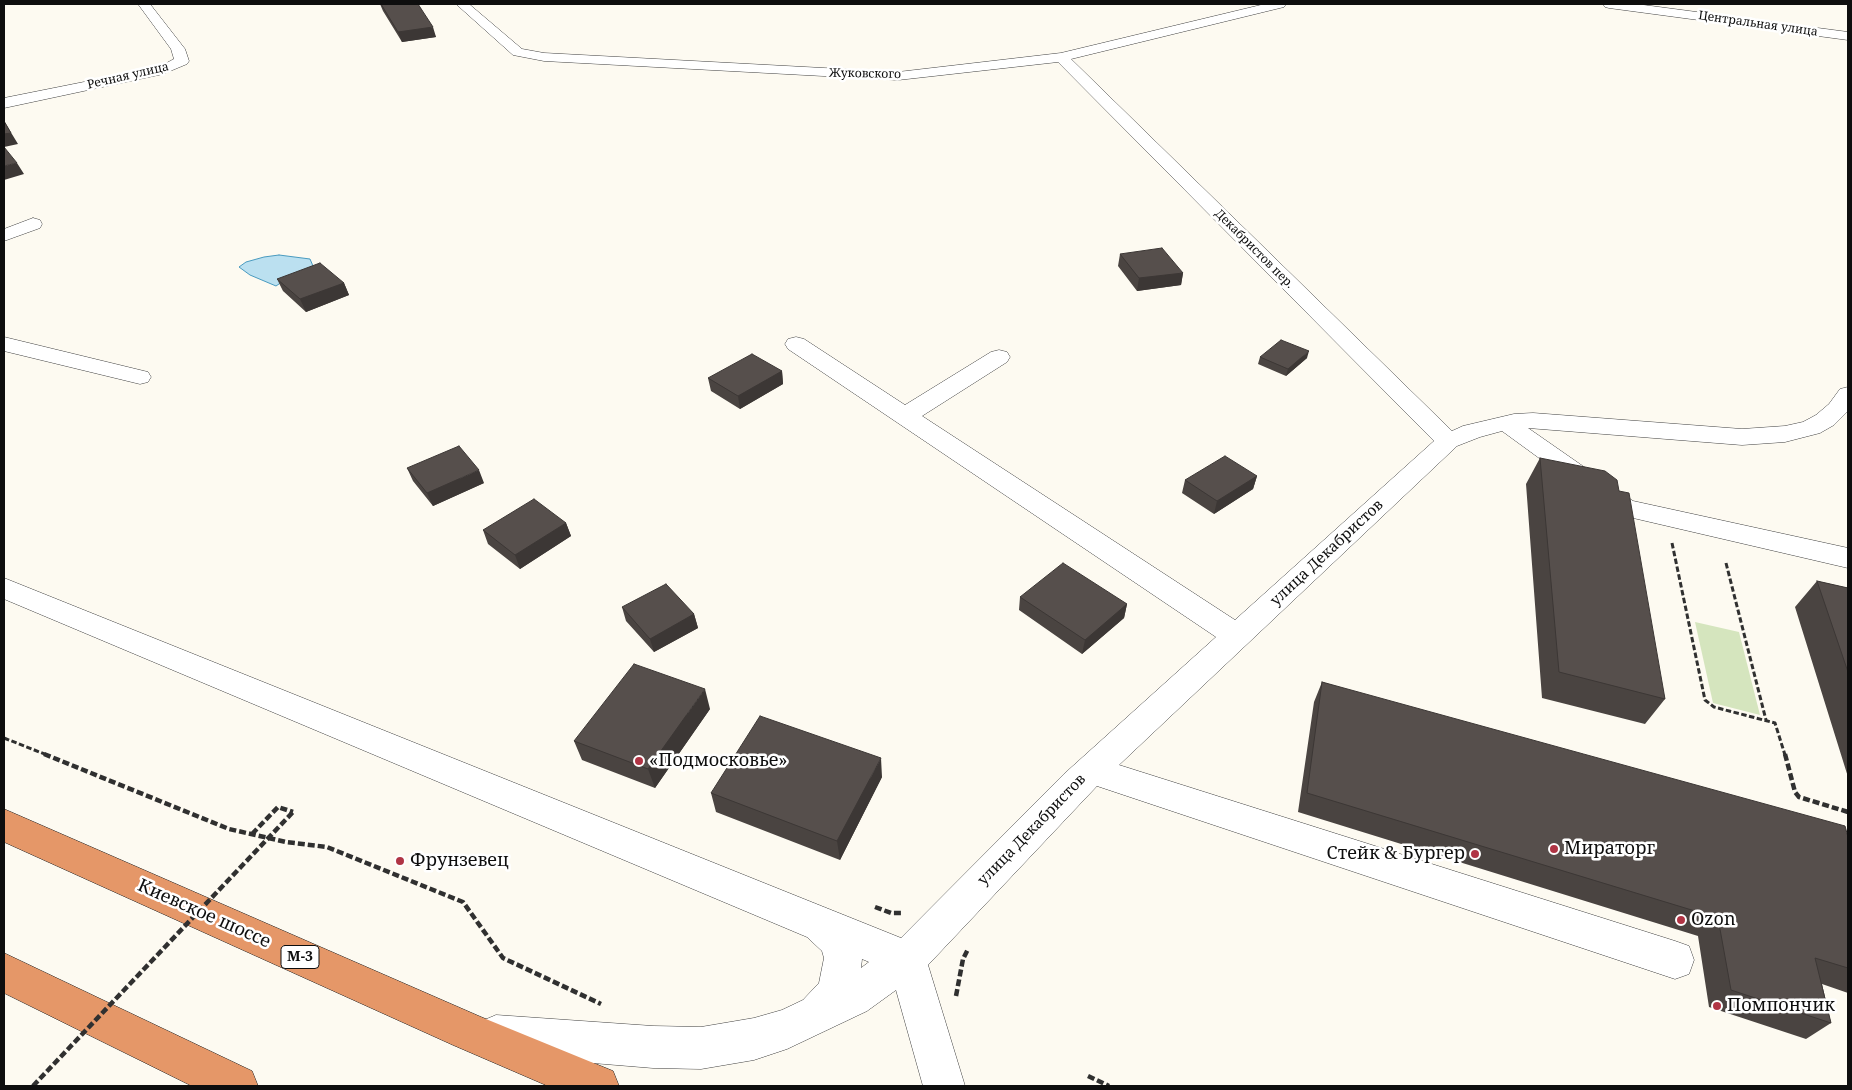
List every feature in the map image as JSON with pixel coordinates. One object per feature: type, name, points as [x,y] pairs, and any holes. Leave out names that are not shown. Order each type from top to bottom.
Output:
[{"type":"highway","name":"Киевское шоссе","points":[[4,825],[467,1032],[598,1086]]},
{"type":"highway","points":[[4,972],[237,1086]]},
{"type":"street","name":"Речная улица","points":[[4,103],[163,70],[182,62],[178,49],[144,4]]},
{"type":"street","name":"Жуковского","points":[[462,4],[518,52],[544,57],[898,76],[1061,56],[1280,4]]},
{"type":"street","name":"Центральная улица","points":[[1609,4],[1848,36]]},
{"type":"street","name":"Декабристов пер.","points":[[1061,56],[1448,441]]},
{"type":"street","points":[[4,235],[33,224]]},
{"type":"street","points":[[4,344],[140,377]]},
{"type":"street","points":[[796,344],[1237,636]]},
{"type":"street","points":[[905,416],[1000,357]]},
{"type":"street","name":"улица Декабристов","points":[[467,1032],[653,1047],[701,1048],[754,1039],[787,1029],[853,997],[908,959],[1091,770],[1448,441],[1472,431],[1506,423],[1533,420],[1742,437],[1785,434],[1811,428],[1838,409],[1847,397]]},
{"type":"street","points":[[1506,423],[1616,503],[1634,511],[1848,558]]},
{"type":"street","points":[[4,588],[908,959],[944,1086]]},
{"type":"street","points":[[1091,770],[1674,960]]},
{"type":"street","points":[[814,1016],[837,993],[843,958],[838,941],[820,923]]},
{"type":"path","points":[[1667,518],[1705,700],[1714,707],[1774,723],[1778,728],[1795,792],[1799,797],[1848,812]]},
{"type":"path","points":[[1726,563],[1766,720]]},
{"type":"path","points":[[4,738],[229,829],[327,847],[463,902],[503,958],[610,1008]]},
{"type":"path","points":[[33,1086],[294,812],[278,807],[252,834]]},
{"type":"path","points":[[873,906],[891,913],[904,914],[912,910]]},
{"type":"path","points":[[956,1001],[963,959],[971,943]]},
{"type":"path","points":[[1088,1076],[1109,1086]]},
{"type":"green space","points":[[1695,622],[1739,632],[1760,715],[1713,703]]},
{"type":"water","points":[[279,255],[310,259],[313,266],[292,275],[276,286],[250,275],[239,267],[246,262]]},
{"type":"building","points":[[381,4],[418,4],[433,27],[398,32]]},
{"type":"building","points":[[4,121],[11,133],[4,134]]},
{"type":"building","points":[[4,147],[17,163],[4,166]]},
{"type":"building","points":[[1162,248],[1183,273],[1139,278],[1120,254]]},
{"type":"building","points":[[320,263],[344,283],[300,299],[277,279]]},
{"type":"building","points":[[1281,340],[1309,351],[1288,369],[1260,357]]},
{"type":"building","points":[[752,354],[782,371],[738,396],[708,378]]},
{"type":"building","points":[[459,446],[479,470],[427,493],[407,468]]},
{"type":"building","points":[[1225,456],[1257,476],[1217,501],[1185,480]]},
{"type":"building","points":[[1540,458],[1605,471],[1617,480],[1619,491],[1629,493],[1665,699],[1559,672]]},
{"type":"building","points":[[534,499],[566,523],[515,555],[483,530]]},
{"type":"building","points":[[1063,563],[1127,604],[1085,640],[1020,597]]},
{"type":"building","points":[[1817,581],[1848,588],[1848,672]]},
{"type":"building","points":[[666,584],[694,614],[650,639],[622,607]]},
{"type":"building","points":[[634,664],[705,689],[648,769],[574,741]]},
{"type":"building","points":[[1322,682],[1845,826],[1848,837],[1848,968],[1815,958],[1831,1023],[1731,990],[1718,918],[1307,793]]},
{"type":"building","points":[[760,716],[881,758],[837,841],[711,793]]},
{"type":"place","name":"«Подмосковье»","points":[[639,761]]},
{"type":"place","name":"Мираторг","points":[[1554,849]]},
{"type":"place","name":"Стейк & Бургер","points":[[1475,854]]},
{"type":"place","name":"Фрунзевец","points":[[400,861]]},
{"type":"place","name":"Ozon","points":[[1681,920]]},
{"type":"place","name":"Помпончик","points":[[1717,1006]]}]
